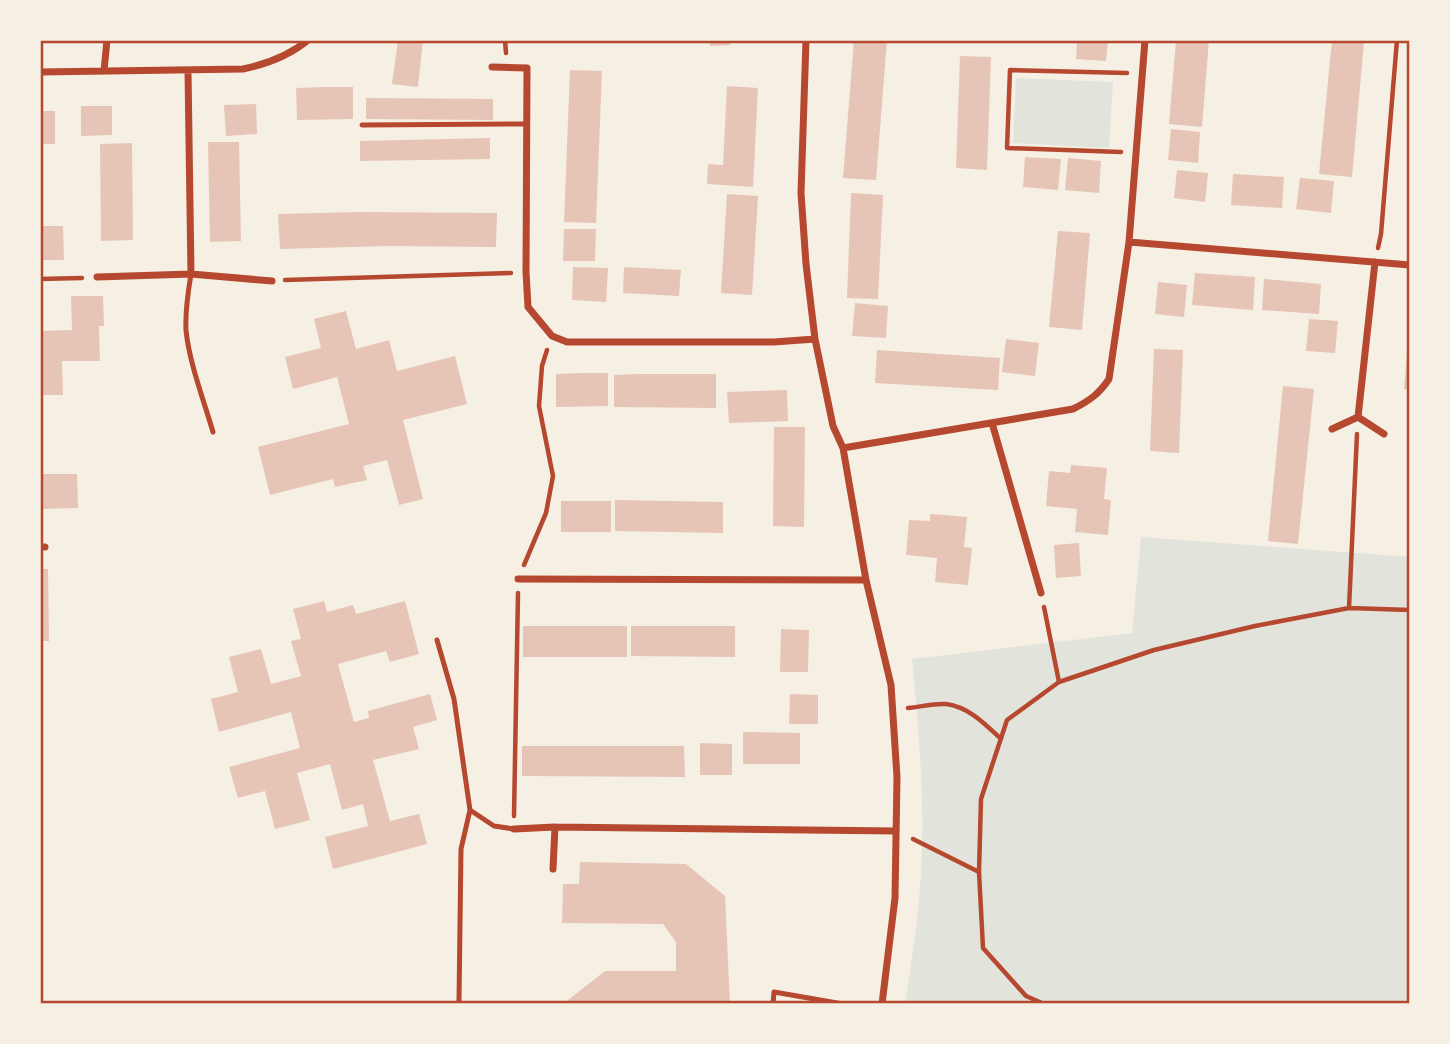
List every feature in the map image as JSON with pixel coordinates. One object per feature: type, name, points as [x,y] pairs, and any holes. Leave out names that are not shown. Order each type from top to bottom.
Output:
[{"type":"street","points":[[104,71],[107,40]]},
{"type":"street","points":[[40,72],[243,69],[285,56],[309,40]]},
{"type":"street","points":[[806,40],[801,192],[815,339],[833,426],[843,448],[866,580],[891,685],[893,710],[897,777],[895,898],[882,1004]]},
{"type":"street","points":[[843,448],[1073,409],[1101,392],[1109,379],[1129,243],[1145,40]]},
{"type":"street","points":[[492,67],[527,68],[528,307],[552,336],[566,342],[774,342],[815,339]]},
{"type":"street","points":[[188,71],[191,274]]},
{"type":"street","points":[[1129,243],[1410,265]]},
{"type":"street","points":[[1358,417],[1374,262]]},
{"type":"street","points":[[97,277],[191,274],[272,281]]},
{"type":"street","points":[[1332,429],[1358,417]]},
{"type":"street","points":[[1358,417],[1384,434]]},
{"type":"street","points":[[992,423],[1041,593]]},
{"type":"street","points":[[518,579],[866,580]]},
{"type":"street","points":[[514,829],[555,827],[896,831]]},
{"type":"street","points":[[553,869],[555,827]]},
{"type":"lane","points":[[362,125],[527,124]]},
{"type":"lane","points":[[191,274],[186,330],[194,370],[214,432]]},
{"type":"lane","points":[[437,640],[454,699],[470,810],[461,849],[459,1001]]},
{"type":"lane","points":[[470,810],[494,826],[514,829]]},
{"type":"lane","points":[[774,1004],[774,992],[844,1004]]},
{"type":"path","points":[[1374,262],[1381,234],[1397,40]]},
{"type":"path","points":[[1136,153],[1007,148],[1010,70],[1142,73]]},
{"type":"path","points":[[272,281],[526,272]]},
{"type":"path","points":[[40,279],[97,277]]},
{"type":"path","points":[[1349,608],[1358,417]]},
{"type":"path","points":[[1041,593],[1059,682]]},
{"type":"path","points":[[1044,1004],[1026,996],[983,948],[979,872],[981,799],[1007,720],[1059,682],[1154,650],[1255,626],[1349,608],[1410,610]]},
{"type":"path","points":[[893,710],[946,704],[973,714],[1001,739]]},
{"type":"path","points":[[896,831],[979,872]]},
{"type":"shaded area","points":[[1016,78],[1113,82],[1109,148],[1013,143]]},
{"type":"shaded area","points":[[1141,537],[1410,556],[1410,1004],[905,1004],[916,923],[922,848],[921,767],[912,659],[1132,633]]},
{"type":"building","points":[[398,40],[423,40],[418,87],[392,84]]},
{"type":"building","points":[[710,40],[730,40],[730,45],[710,46]]},
{"type":"building","points":[[854,40],[887,40],[876,180],[843,178]]},
{"type":"building","points":[[1077,40],[1108,40],[1106,61],[1076,59]]},
{"type":"building","points":[[1176,40],[1209,40],[1202,127],[1169,124]]},
{"type":"building","points":[[1332,40],[1364,42],[1352,177],[1319,174]]},
{"type":"building","points":[[960,56],[991,57],[987,170],[956,168]]},
{"type":"building","points":[[570,70],[602,71],[596,223],[564,222]]},
{"type":"building","points":[[727,86],[758,88],[753,187],[707,184],[708,164],[723,165]]},
{"type":"building","points":[[353,87],[353,119],[297,120],[296,88]]},
{"type":"building","points":[[366,98],[493,99],[493,120],[366,119]]},
{"type":"building","points":[[256,104],[257,134],[226,136],[224,105]]},
{"type":"building","points":[[81,106],[112,106],[112,135],[81,136]]},
{"type":"building","points":[[40,111],[55,111],[55,144],[40,144]]},
{"type":"building","points":[[1171,129],[1200,132],[1198,163],[1168,160]]},
{"type":"building","points":[[490,138],[490,159],[360,161],[360,141]]},
{"type":"building","points":[[208,142],[239,142],[241,241],[210,242]]},
{"type":"building","points":[[132,143],[133,240],[101,241],[100,144]]},
{"type":"building","points":[[1025,157],[1061,159],[1058,190],[1023,187]]},
{"type":"building","points":[[1068,158],[1101,161],[1099,193],[1065,190]]},
{"type":"building","points":[[1177,170],[1208,173],[1205,202],[1174,198]]},
{"type":"building","points":[[1233,174],[1284,177],[1282,208],[1231,205]]},
{"type":"building","points":[[1300,178],[1334,181],[1331,213],[1296,209]]},
{"type":"building","points":[[851,193],[883,195],[878,299],[847,298]]},
{"type":"building","points":[[727,194],[758,196],[752,295],[721,293]]},
{"type":"building","points":[[497,213],[496,247],[280,249],[278,214]]},
{"type":"building","points":[[40,226],[63,226],[64,260],[40,260]]},
{"type":"building","points":[[564,229],[596,229],[595,261],[563,261]]},
{"type":"building","points":[[1058,231],[1090,233],[1082,330],[1049,327]]},
{"type":"building","points":[[573,267],[608,268],[606,302],[572,300]]},
{"type":"building","points":[[624,267],[681,270],[679,296],[623,293]]},
{"type":"building","points":[[1195,273],[1255,277],[1253,310],[1192,305]]},
{"type":"building","points":[[1264,279],[1321,284],[1319,314],[1262,310]]},
{"type":"building","points":[[1158,282],[1187,285],[1184,317],[1155,314]]},
{"type":"building","points":[[71,296],[103,296],[104,326],[99,326],[100,361],[62,361],[63,395],[40,395],[40,331],[72,330]]},
{"type":"building","points":[[855,303],[888,306],[886,338],[852,336]]},
{"type":"building","points":[[346,311],[356,349],[389,340],[397,371],[455,356],[467,404],[403,420],[423,499],[399,505],[387,460],[363,466],[367,480],[335,487],[333,479],[270,495],[258,447],[349,424],[337,377],[293,389],[285,357],[321,348],[314,319]]},
{"type":"building","points":[[1309,319],[1338,321],[1335,353],[1306,351]]},
{"type":"building","points":[[1408,338],[1410,389],[1404,389]]},
{"type":"building","points":[[1006,339],[1039,343],[1035,376],[1002,372]]},
{"type":"building","points":[[1154,349],[1183,350],[1179,453],[1150,451]]},
{"type":"building","points":[[877,350],[1000,358],[998,390],[875,383]]},
{"type":"building","points":[[608,373],[608,406],[556,407],[556,374]]},
{"type":"building","points":[[716,374],[716,408],[614,407],[614,375]]},
{"type":"building","points":[[1283,386],[1314,389],[1298,544],[1268,541]]},
{"type":"building","points":[[787,390],[788,421],[729,423],[727,392]]},
{"type":"building","points":[[774,427],[805,427],[804,527],[773,526]]},
{"type":"building","points":[[1071,465],[1107,468],[1104,499],[1111,500],[1108,535],[1075,532],[1077,509],[1046,506],[1049,471],[1070,473]]},
{"type":"building","points":[[40,474],[77,474],[78,508],[40,509]]},
{"type":"building","points":[[615,500],[723,502],[723,533],[615,531]]},
{"type":"building","points":[[561,501],[611,501],[611,532],[561,532]]},
{"type":"building","points":[[930,514],[967,517],[964,547],[972,548],[968,585],[935,582],[937,558],[906,555],[909,520],[930,521]]},
{"type":"building","points":[[1079,543],[1081,576],[1056,578],[1054,545]]},
{"type":"building","points":[[40,569],[48,569],[49,641],[40,641]]},
{"type":"building","points":[[324,601],[327,612],[353,605],[356,614],[405,601],[419,654],[390,662],[386,651],[338,664],[354,722],[369,718],[368,711],[430,694],[437,720],[413,727],[419,749],[373,760],[390,821],[419,814],[427,844],[333,869],[325,837],[368,826],[363,804],[342,810],[330,764],[297,773],[310,820],[275,829],[265,791],[238,798],[229,767],[300,748],[291,712],[219,732],[211,699],[238,692],[229,657],[261,649],[271,684],[301,676],[291,641],[301,639],[293,609]]},
{"type":"building","points":[[523,626],[627,626],[627,657],[523,657]]},
{"type":"building","points":[[631,626],[735,626],[735,657],[631,656]]},
{"type":"building","points":[[781,629],[809,630],[808,672],[780,672]]},
{"type":"building","points":[[790,694],[818,695],[818,724],[789,724]]},
{"type":"building","points":[[743,732],[800,733],[800,764],[743,764]]},
{"type":"building","points":[[700,743],[732,744],[732,775],[700,775]]},
{"type":"building","points":[[522,746],[684,746],[685,777],[522,776]]},
{"type":"building","points":[[580,862],[686,864],[725,896],[730,1004],[563,1004],[605,971],[676,971],[676,942],[663,924],[562,923],[563,884],[579,884]]}]
